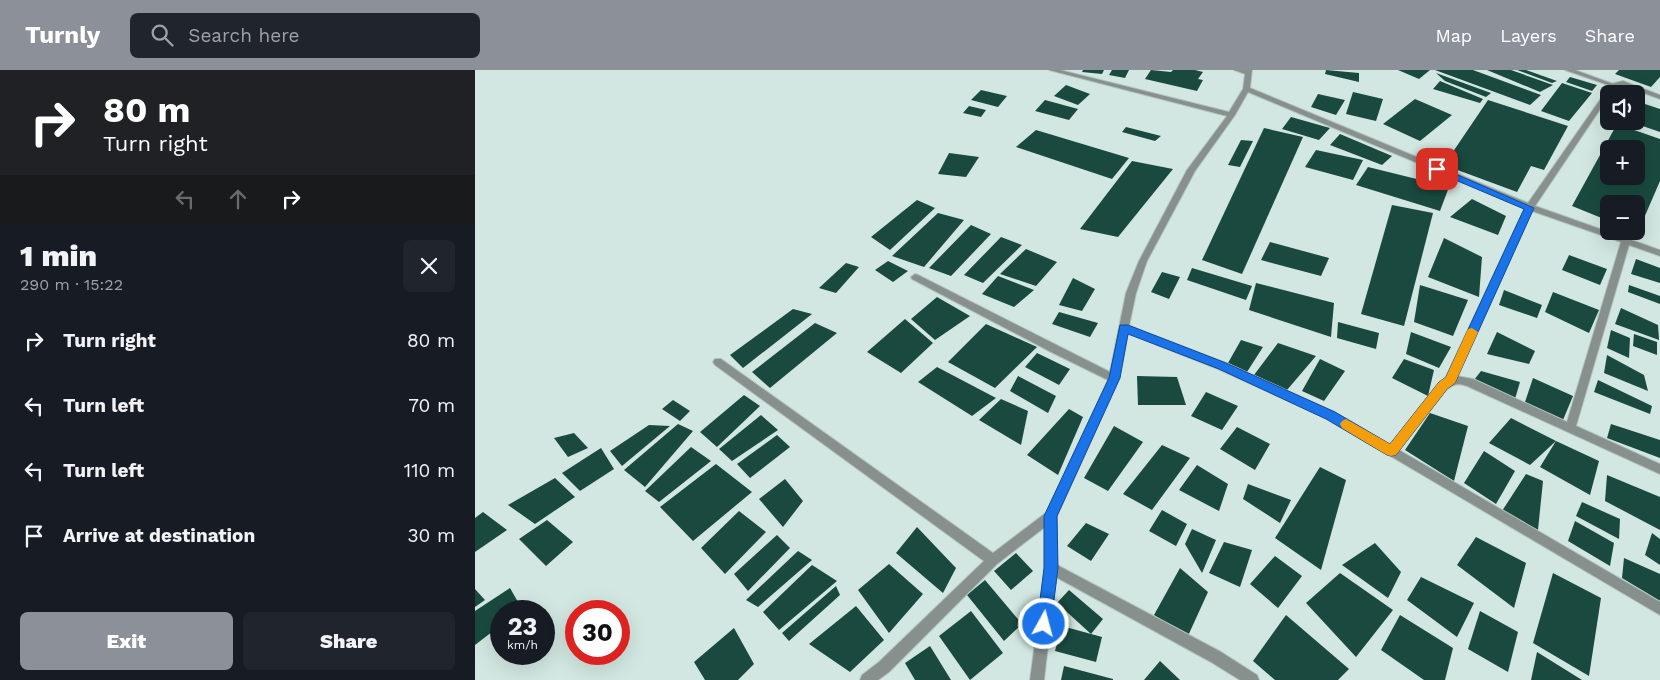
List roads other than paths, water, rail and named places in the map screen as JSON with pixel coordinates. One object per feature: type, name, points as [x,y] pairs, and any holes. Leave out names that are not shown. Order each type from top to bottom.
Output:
[{"type":"street","points":[[1052,70],[1231,115]]},
{"type":"street","points":[[1037,680],[1051,568],[1051,516],[1114,378],[1131,293],[1143,261],[1191,170],[1231,115],[1246,89],[1249,71],[1237,70]]},
{"type":"street","points":[[1568,70],[1613,85],[1623,83],[1629,85]]},
{"type":"street","points":[[1246,89],[1530,208],[1600,231]]},
{"type":"street","points":[[1645,91],[1660,96]]},
{"type":"street","points":[[1391,451],[1443,386],[1451,380],[1530,208],[1600,104]]},
{"type":"street","points":[[1570,429],[1626,240],[1660,253]]},
{"type":"street","points":[[915,277],[1114,378]]},
{"type":"street","points":[[1124,328],[1223,366],[1331,415],[1660,609]]},
{"type":"street","points":[[718,362],[993,560]]},
{"type":"street","points":[[1451,380],[1469,382],[1660,468]]},
{"type":"street","points":[[867,680],[884,667],[993,560],[1051,516]]},
{"type":"street","points":[[1051,568],[1217,657],[1252,680]]}]
